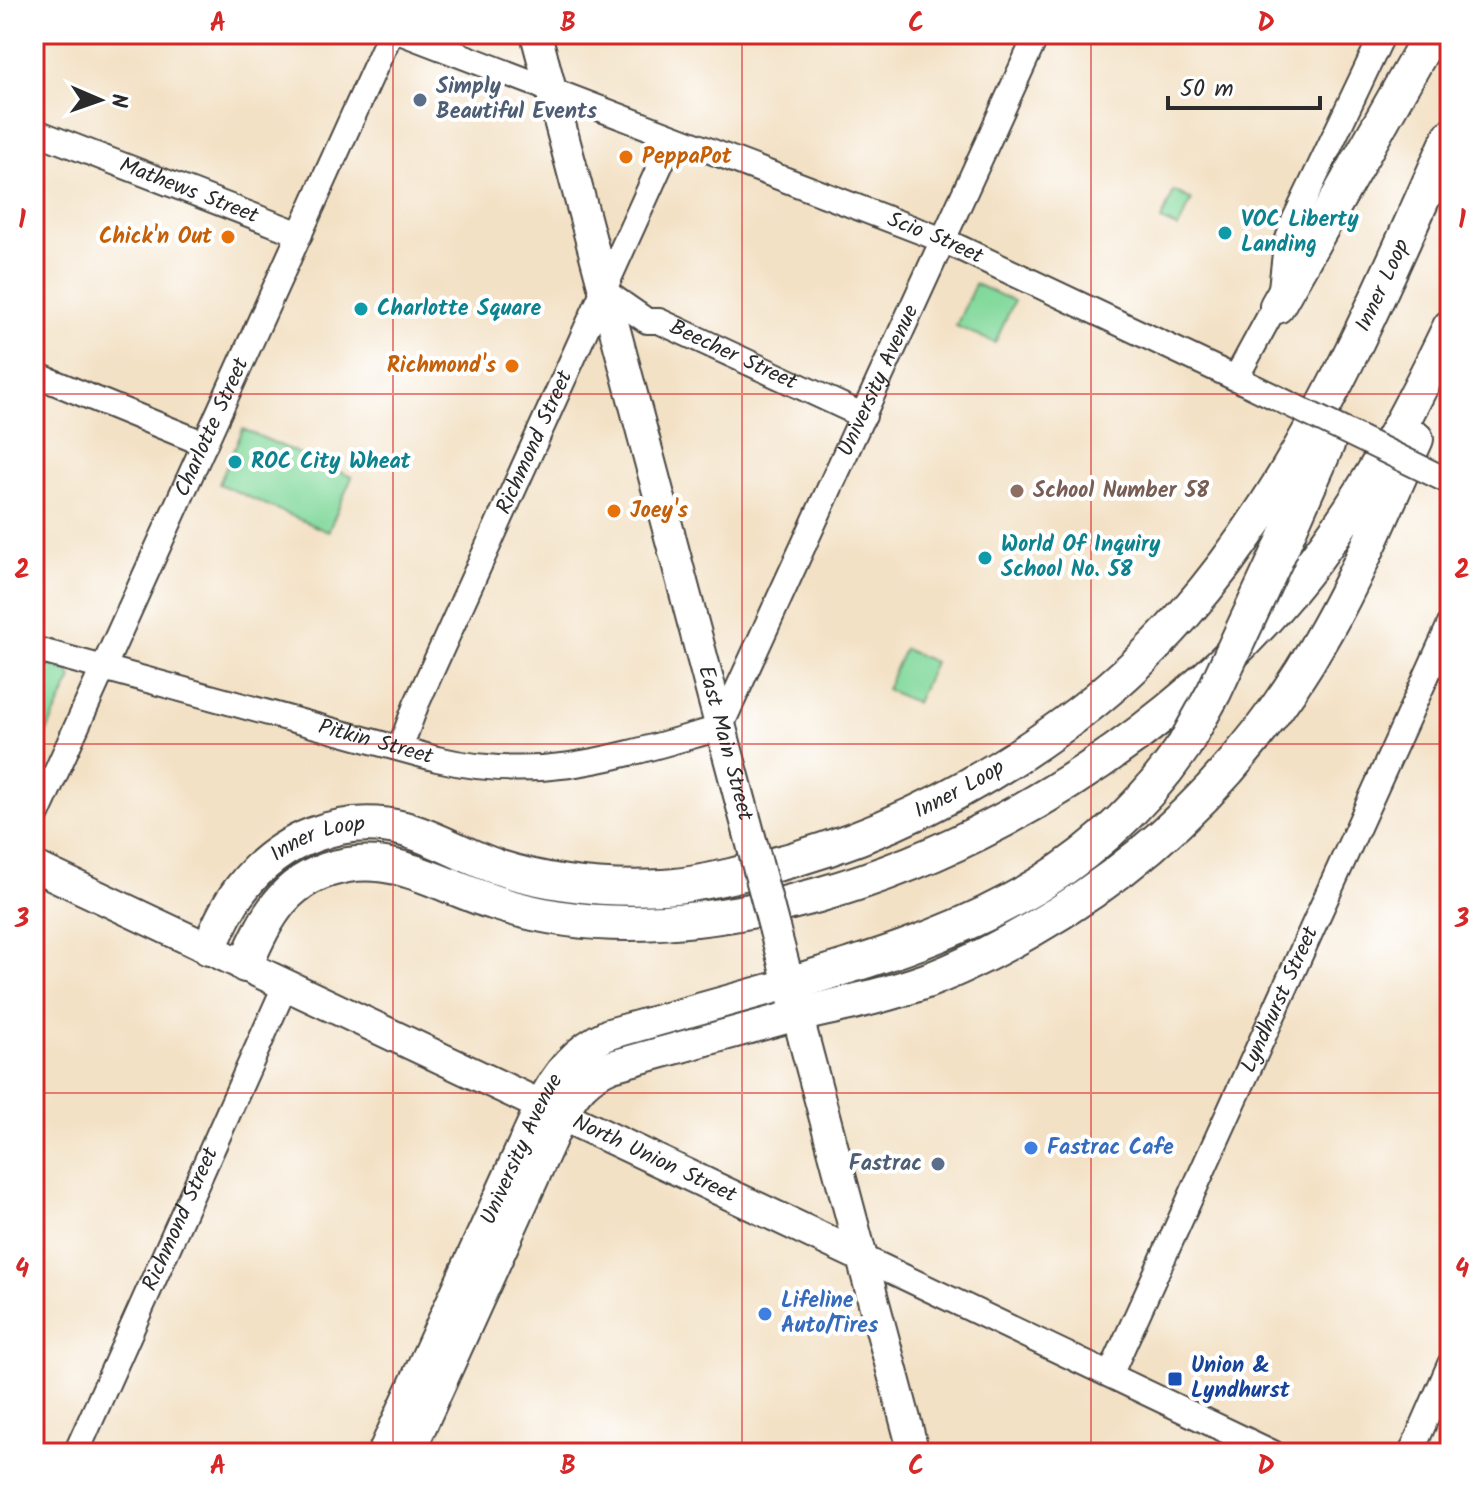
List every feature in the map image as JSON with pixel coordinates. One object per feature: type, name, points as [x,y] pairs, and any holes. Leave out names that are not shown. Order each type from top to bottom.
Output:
[{"type":"highway","points":[[1277,306],[1431,34]]},
{"type":"highway","name":"Inner Loop","points":[[209,948],[232,902],[263,864],[300,840],[327,830],[353,825],[388,825],[423,835],[497,867],[535,878],[600,886],[667,887],[758,870],[846,844],[943,801],[1006,764],[1067,722],[1142,659],[1194,605],[1239,548],[1287,476],[1323,409],[1450,137]]},
{"type":"highway","points":[[793,1000],[946,933],[1025,894],[1081,856],[1128,816],[1184,746],[1214,692],[1358,374],[1434,173]]},
{"type":"highway","name":"Inner Loop","points":[[245,965],[271,911],[288,891],[321,872],[347,865],[371,863],[394,866],[487,900],[561,918],[623,923],[670,920],[767,906],[841,888],[950,846],[1015,813],[1080,774],[1152,723],[1219,666],[1279,604],[1326,544],[1369,481],[1407,416],[1450,327]]},
{"type":"highway","points":[[793,1000],[925,981],[987,953],[1082,899],[1190,813],[1265,726],[1326,631],[1450,361]]},
{"type":"main road","name":"East Main Street","points":[[536,34],[914,1453]]},
{"type":"main road","name":"North Union Street","points":[[34,866],[862,1257]]},
{"type":"main road","name":"University Avenue","points":[[409,1453],[551,1110],[557,1075],[566,1064],[597,1040],[618,1031],[793,1000]]},
{"type":"main road","name":"University Avenue","points":[[383,1453],[551,1110]]},
{"type":"street","name":"Charlotte Street","points":[[34,821],[390,34]]},
{"type":"street","name":"Scio Street","points":[[405,34],[943,240],[1450,482]]},
{"type":"street","name":"University Avenue","points":[[720,728],[1037,34]]},
{"type":"street","points":[[1242,381],[1277,306],[1291,229],[1383,34]]},
{"type":"street","name":"Mathews Street","points":[[34,131],[300,234]]},
{"type":"street","name":"Richmond Street","points":[[400,748],[416,705],[673,137]]},
{"type":"street","name":"Beecher Street","points":[[604,291],[647,321],[659,321],[864,416]]},
{"type":"street","points":[[34,374],[205,444]]},
{"type":"street","name":"Lyndhurst Street","points":[[1110,1375],[1450,624]]},
{"type":"street","name":"Pitkin Street","points":[[34,649],[470,766],[539,770],[597,761],[720,728]]},
{"type":"street","name":"Richmond Street","points":[[76,1453],[286,984]]},
{"type":"street","name":"North Union Street","points":[[862,1257],[1273,1453]]},
{"type":"street","points":[[1411,1453],[1450,1364]]},
{"type":"green space","points":[[1174,191],[1192,200],[1178,228],[1161,220]]},
{"type":"green space","points":[[975,284],[1014,301],[995,343],[956,326]]},
{"type":"green space","points":[[243,429],[352,477],[328,532],[219,484]]},
{"type":"green space","points":[[904,649],[934,662],[916,703],[886,689]]},
{"type":"green space","points":[[34,662],[52,664],[69,672],[72,678],[34,759]]},
{"type":"place","name":"Simply Beautiful Events","points":[[420,100]]},
{"type":"place","name":"PeppaPot","points":[[626,157]]},
{"type":"place","name":"VOC Liberty Landing","points":[[1225,233]]},
{"type":"place","name":"Chick'n Out","points":[[228,237]]},
{"type":"place","name":"Charlotte Square","points":[[361,309]]},
{"type":"place","name":"Richmond's","points":[[512,366]]},
{"type":"place","name":"ROC City Wheat","points":[[235,462]]},
{"type":"place","name":"School Number 58","points":[[1017,491]]},
{"type":"place","name":"Joey's","points":[[614,511]]},
{"type":"place","name":"World Of Inquiry School No. 58","points":[[985,558]]},
{"type":"place","name":"Fastrac Cafe","points":[[1031,1148]]},
{"type":"place","name":"Fastrac","points":[[938,1164]]},
{"type":"place","name":"Lifeline Auto/Tires","points":[[765,1314]]},
{"type":"place","name":"Union & Lyndhurst","points":[[1175,1379]]}]
